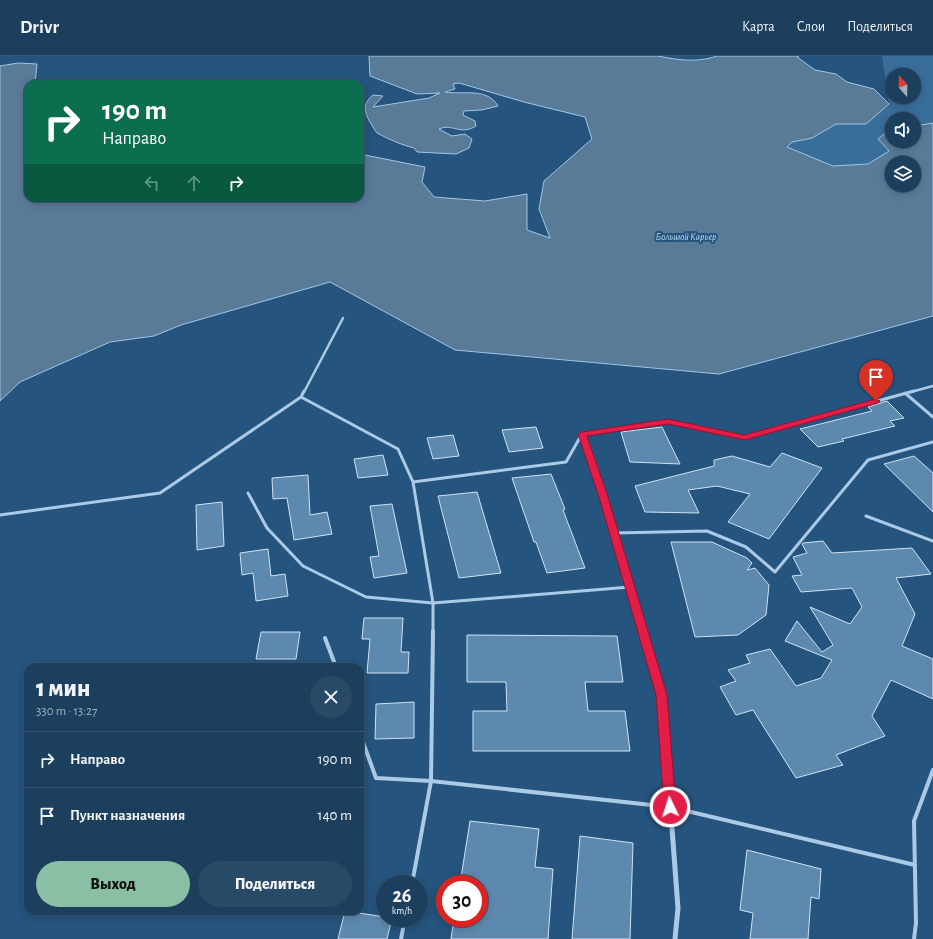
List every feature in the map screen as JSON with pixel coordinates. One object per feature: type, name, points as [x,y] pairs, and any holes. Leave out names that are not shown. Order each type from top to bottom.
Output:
[{"type":"street","points":[[582,434],[614,533],[662,695],[678,908],[675,939]]},
{"type":"lane","points":[[0,515],[160,493],[301,397],[344,318]]},
{"type":"lane","points":[[413,482],[566,462],[582,434],[668,422],[745,437],[933,386]]},
{"type":"lane","points":[[905,393],[933,417]]},
{"type":"lane","points":[[301,397],[398,449],[413,482],[433,603],[431,782],[414,875]]},
{"type":"lane","points":[[614,533],[707,531],[746,547],[775,572],[868,460],[933,442]]},
{"type":"lane","points":[[248,493],[267,528],[303,566],[366,597],[433,603],[630,587]]},
{"type":"lane","points":[[866,516],[933,541]]},
{"type":"lane","points":[[325,638],[334,663]]},
{"type":"lane","points":[[364,745],[376,778],[431,782],[670,807],[915,865]]},
{"type":"lane","points":[[914,939],[914,821],[933,770]]},
{"type":"lane","points":[[401,939],[403,927]]},
{"type":"shaded area","points":[[882,56],[933,56],[933,123],[921,125],[921,112],[885,112],[885,134],[878,139],[889,151],[868,164],[833,166],[786,147],[792,142],[812,138],[836,124],[866,124],[889,104],[921,104],[921,68],[885,68],[885,77]]},
{"type":"water","name":"Большой Карьер","points":[[369,56],[658,56],[680,60],[702,60],[717,56],[799,56],[797,57],[815,70],[836,74],[847,82],[874,89],[885,100],[885,104],[889,104],[866,124],[836,124],[812,138],[792,142],[787,147],[833,166],[868,164],[889,151],[886,148],[921,148],[921,125],[933,123],[933,316],[719,374],[455,350],[330,282],[181,325],[154,336],[110,342],[20,382],[0,401],[0,66],[18,63],[37,64],[35,80],[24,80],[24,202],[364,202],[364,155],[425,167],[422,182],[434,197],[485,201],[527,194],[527,230],[550,238],[539,209],[544,181],[592,139],[585,117],[524,102],[459,83],[453,84],[455,89],[445,92],[481,94],[488,96],[498,106],[482,110],[464,111],[463,115],[475,121],[476,126],[470,129],[461,130],[448,127],[439,129],[452,136],[465,134],[472,139],[469,148],[456,154],[417,152],[414,148],[396,142],[377,133],[366,115],[365,107],[373,95],[383,96],[373,107],[429,98],[440,93],[417,94],[370,76]]},
{"type":"water","name":"Большой Карьер","points":[[885,134],[885,147],[878,139]]},
{"type":"building","points":[[887,401],[904,418],[890,421],[895,426],[842,439],[844,441],[818,447],[800,429],[872,411],[868,407]]},
{"type":"building","points":[[536,427],[543,448],[509,452],[502,430]]},
{"type":"building","points":[[662,427],[680,464],[630,462],[621,432]]},
{"type":"building","points":[[453,435],[459,456],[433,459],[427,438]]},
{"type":"building","points":[[782,453],[822,468],[769,539],[728,522],[750,494],[717,486],[688,490],[699,513],[645,512],[635,486],[714,466],[714,460],[732,456],[770,467]]},
{"type":"building","points":[[383,455],[388,475],[358,478],[354,459]]},
{"type":"building","points":[[914,456],[933,473],[933,512],[884,464]]},
{"type":"building","points":[[551,474],[565,509],[563,510],[585,568],[547,573],[536,542],[534,542],[512,478]]},
{"type":"building","points":[[308,475],[310,515],[327,512],[332,534],[294,540],[287,498],[273,499],[272,478]]},
{"type":"building","points":[[477,492],[501,573],[459,578],[438,496]]},
{"type":"building","points":[[222,502],[224,546],[197,550],[196,505]]},
{"type":"building","points":[[392,504],[407,573],[374,578],[370,557],[379,556],[370,506]]},
{"type":"building","points":[[823,541],[832,553],[912,548],[931,574],[896,578],[915,614],[902,646],[933,659],[933,699],[891,680],[872,716],[885,736],[836,755],[843,765],[796,778],[753,710],[736,715],[720,687],[736,681],[728,670],[750,663],[746,655],[770,649],[796,686],[821,678],[832,660],[785,641],[797,621],[822,652],[833,645],[810,607],[850,624],[862,607],[852,588],[801,592],[792,576],[802,575],[793,557],[807,553],[802,544],[803,543]]},
{"type":"building","points":[[671,542],[712,542],[747,558],[752,563],[747,570],[755,568],[769,585],[766,615],[738,635],[695,637]]},
{"type":"building","points":[[268,549],[271,576],[285,574],[288,596],[256,601],[253,573],[242,575],[240,553]]},
{"type":"building","points":[[364,618],[403,618],[401,652],[409,652],[408,673],[367,673],[370,639],[362,639]]},
{"type":"building","points":[[261,632],[300,632],[296,659],[256,659]]},
{"type":"building","points":[[467,635],[617,636],[623,682],[585,682],[588,711],[625,711],[630,751],[473,751],[473,711],[507,711],[506,682],[467,682]]},
{"type":"building","points":[[414,702],[414,738],[375,739],[376,704]]},
{"type":"building","points":[[470,821],[539,829],[535,867],[553,869],[548,939],[451,939],[453,927],[488,927],[488,875],[461,875]]},
{"type":"building","points":[[580,836],[633,843],[630,939],[572,939]]},
{"type":"building","points":[[747,850],[821,869],[819,899],[811,897],[808,939],[750,939],[753,913],[740,910]]},
{"type":"building","points":[[364,914],[376,916],[376,927],[390,927],[387,939],[338,939],[344,915]]},
{"type":"route","points":[[670,807],[662,695],[603,497],[582,434],[668,422],[745,437],[876,401]]}]
